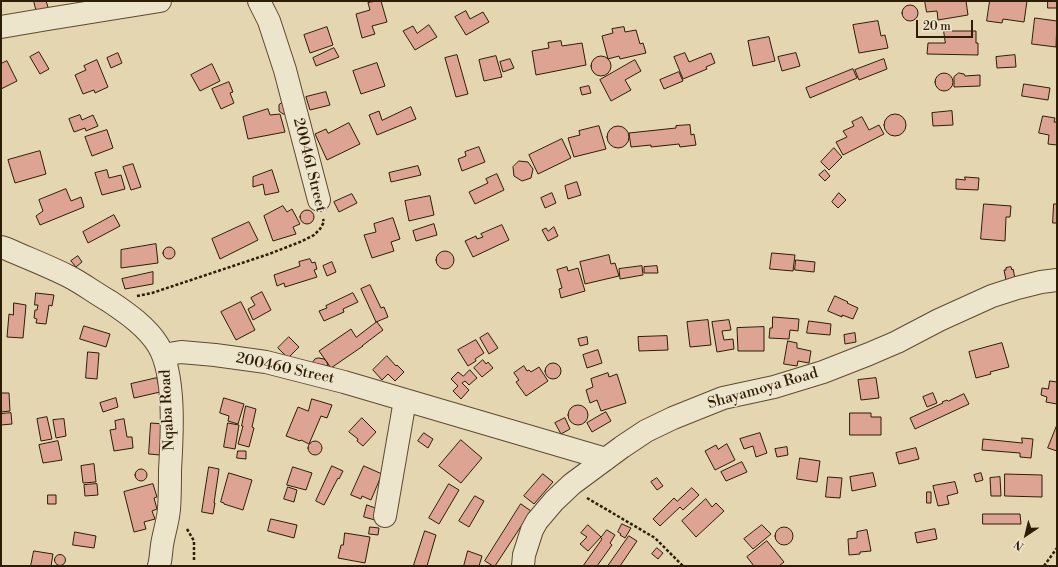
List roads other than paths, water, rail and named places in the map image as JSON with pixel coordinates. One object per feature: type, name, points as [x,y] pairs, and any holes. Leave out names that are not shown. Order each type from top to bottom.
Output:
[{"type":"street","points":[[1,27],[160,1]]},
{"type":"street","name":"200461 Street","points":[[259,1],[269,20],[285,70],[319,200]]},
{"type":"street","name":"Nqaba Road","points":[[1,248],[7,249],[68,276],[109,301],[140,324],[158,345],[163,355],[167,367],[170,394],[171,452],[169,510],[159,566]]},
{"type":"street","name":"Shayamoya Road","points":[[523,566],[526,547],[537,521],[554,501],[572,484],[646,431],[672,418],[723,398],[774,386],[823,372],[897,342],[939,320],[992,296],[1029,285],[1057,280]]},
{"type":"street","name":"200460 Street","points":[[163,355],[181,352],[266,362],[344,382],[606,459]]},
{"type":"street","points":[[385,516],[405,400]]}]
